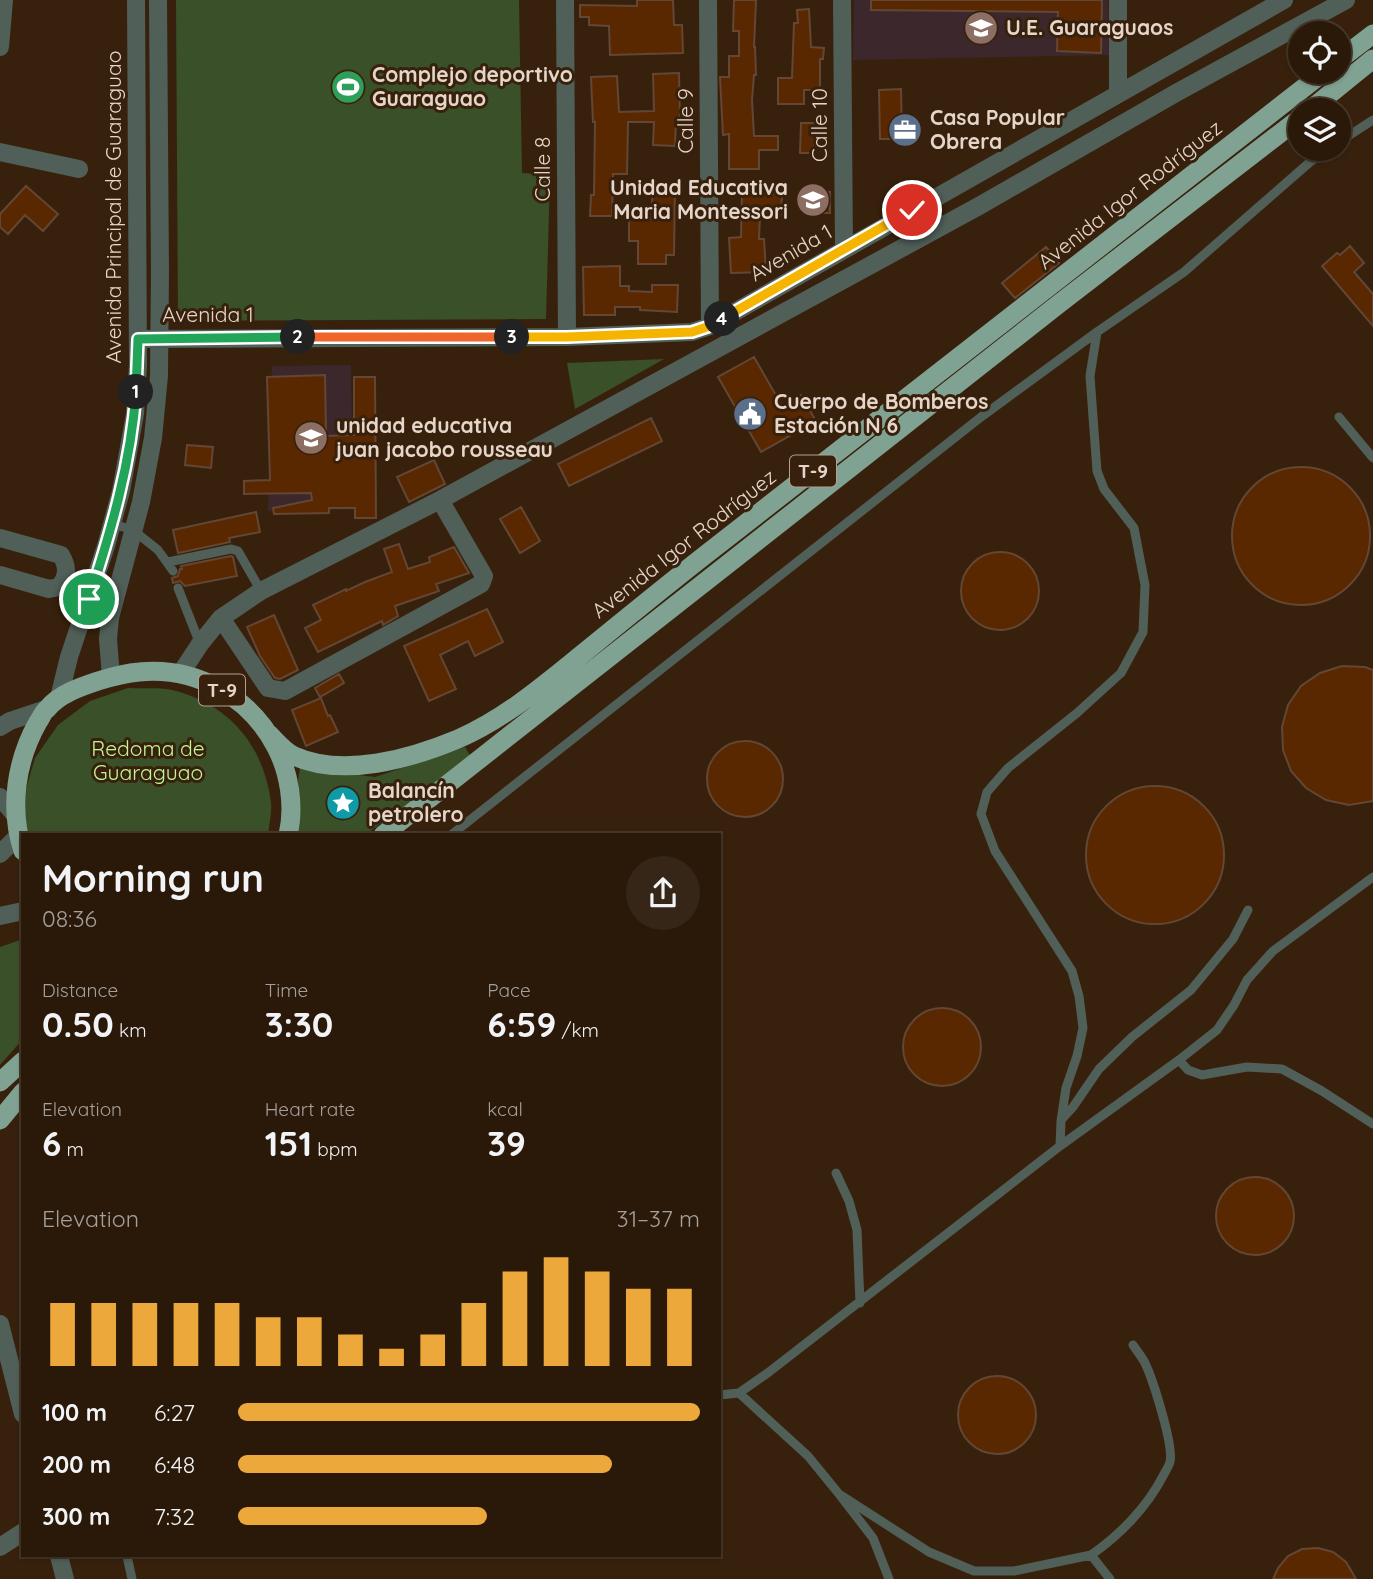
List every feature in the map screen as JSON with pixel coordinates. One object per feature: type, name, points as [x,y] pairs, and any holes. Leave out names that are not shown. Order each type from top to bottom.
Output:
[{"type":"highway","points":[[1351,51],[1373,34]]},
{"type":"highway","points":[[1325,98],[1373,59]]},
{"type":"highway","name":"Avenida Igor Rodríguez","points":[[269,734],[285,750],[313,762],[328,765],[375,765],[439,746],[492,722],[542,687],[685,571],[1309,84]]},
{"type":"highway","name":"Avenida Igor Rodríguez","points":[[386,833],[1288,127]]},
{"type":"highway","name":"T-9","points":[[52,704],[84,686],[139,672],[181,673],[215,685],[236,698],[254,715],[281,756],[291,804],[288,833]]},
{"type":"highway","points":[[19,834],[16,796],[23,755],[31,735],[52,704]]},
{"type":"highway","points":[[0,1082],[21,1063]]},
{"type":"highway","points":[[0,1120],[21,1094]]},
{"type":"highway","points":[[0,1129],[21,1114]]},
{"type":"street","points":[[0,47],[4,0]]},
{"type":"street","name":"Avenida Principal de Guaraguao","points":[[52,704],[113,524],[135,414],[138,365],[136,0]]},
{"type":"street","points":[[111,677],[108,639],[110,618],[141,502],[153,438],[159,376],[158,0]]},
{"type":"street","name":"Calle 8","points":[[565,0],[567,337]]},
{"type":"street","name":"Calle 9","points":[[708,0],[710,326]]},
{"type":"street","name":"Calle 10","points":[[842,0],[844,249]]},
{"type":"street","points":[[1118,0],[1118,94]]},
{"type":"street","name":"Avenida 1","points":[[138,339],[567,337],[692,332],[710,326],[1118,94],[1256,8],[1284,0]]},
{"type":"street","points":[[181,673],[221,618],[261,591],[440,500],[979,206],[1176,93],[1346,0]]},
{"type":"street","points":[[0,152],[79,169]]},
{"type":"street","points":[[221,618],[268,688],[285,691],[481,584],[484,576],[440,500]]},
{"type":"street","points":[[0,538],[61,555],[66,564],[66,575],[59,587],[49,589],[0,575]]},
{"type":"street","points":[[0,727],[52,704]]},
{"type":"street","points":[[0,797],[19,834],[0,854]]},
{"type":"street","points":[[0,916],[21,911]]},
{"type":"street","points":[[0,1324],[21,1407]]},
{"type":"street","points":[[0,1547],[21,1533]]},
{"type":"street","points":[[59,1557],[65,1579]]},
{"type":"lane","points":[[1351,134],[1373,120]]},
{"type":"lane","points":[[454,833],[981,418],[1184,272],[1311,161]]},
{"type":"lane","points":[[1060,1146],[1066,1088],[1083,1028],[1076,983],[1072,971],[995,851],[981,814],[988,792],[1008,768],[1077,713],[1121,673],[1143,632],[1145,585],[1134,528],[1104,489],[1097,471],[1090,376],[1097,332]]},
{"type":"lane","points":[[1339,417],[1373,458]]},
{"type":"lane","points":[[113,524],[133,530],[158,550],[170,567],[231,549],[238,551],[261,591]]},
{"type":"lane","points":[[178,588],[200,644]]},
{"type":"lane","points":[[721,1395],[739,1393],[860,1303],[1060,1146],[1217,1030],[1247,980],[1273,951],[1373,877]]},
{"type":"lane","points":[[1061,1121],[1099,1069],[1132,1037],[1191,990],[1233,939],[1248,910]]},
{"type":"lane","points":[[1179,1060],[1188,1070],[1202,1075],[1247,1067],[1282,1069],[1373,1124]]},
{"type":"lane","points":[[836,1173],[849,1201],[857,1230],[860,1303]]},
{"type":"lane","points":[[839,1494],[929,1552],[974,1571],[1014,1571],[1091,1555],[1104,1547],[1130,1522],[1156,1489],[1171,1460],[1159,1404],[1145,1364],[1133,1345]]},
{"type":"lane","points":[[739,1393],[808,1456],[839,1494],[873,1538],[889,1579]]},
{"type":"lane","points":[[1091,1555],[1110,1579]]},
{"type":"lane","points":[[127,1557],[132,1579]]},
{"type":"shaded area","name":"U.E. Guaraguaos","points":[[854,0],[1108,0],[1109,55],[853,60]]},
{"type":"shaded area","name":"unidad educativa juan jacobo rousseau","points":[[351,365],[353,509],[268,511],[272,366]]},
{"type":"green space","name":"Complejo deportivo Guaraguao","points":[[176,0],[519,0],[522,173],[550,175],[546,319],[178,321]]},
{"type":"green space","points":[[664,359],[575,409],[567,363]]},
{"type":"green space","name":"Redoma de Guaraguao","points":[[128,688],[167,689],[192,696],[226,716],[251,745],[267,782],[271,807],[268,833],[26,833],[24,796],[35,758],[58,725],[90,701]]},
{"type":"green space","points":[[465,747],[471,757],[368,833],[289,833],[300,768],[375,777]]},
{"type":"green space","points":[[21,940],[21,1041],[0,1065],[0,947]]},
{"type":"building","points":[[637,0],[673,0],[674,25],[682,25],[683,53],[610,55],[609,26],[589,25],[589,17],[580,17],[580,5],[637,6]]},
{"type":"building","points":[[734,0],[756,0],[756,75],[752,100],[754,136],[778,136],[778,150],[759,150],[759,169],[729,169],[729,134],[723,135],[720,77],[729,77],[729,56],[739,56],[739,31],[733,31]]},
{"type":"building","points":[[871,0],[1102,0],[1101,53],[1057,51],[1058,12],[871,10]]},
{"type":"building","points":[[809,9],[811,47],[824,48],[823,59],[820,59],[820,90],[804,90],[804,104],[778,104],[778,78],[792,78],[797,10]]},
{"type":"building","points":[[679,73],[680,121],[676,121],[675,146],[653,145],[654,122],[628,122],[627,174],[613,174],[612,216],[590,216],[591,195],[594,195],[595,122],[591,77],[617,76],[619,112],[654,111],[653,74]]},
{"type":"building","points":[[901,89],[902,139],[880,139],[879,90]]},
{"type":"building","points":[[801,123],[815,123],[814,153],[800,153]]},
{"type":"building","points":[[26,186],[58,214],[43,231],[25,215],[8,234],[0,227],[0,214]]},
{"type":"building","points":[[653,186],[675,186],[674,255],[666,255],[666,264],[638,264],[638,241],[629,241],[629,219],[651,219]]},
{"type":"building","points":[[816,191],[830,192],[830,213],[816,213]]},
{"type":"building","points":[[742,192],[782,194],[781,216],[760,215],[759,239],[764,239],[766,272],[731,273],[729,238],[741,237]]},
{"type":"building","points":[[1350,246],[1364,263],[1354,272],[1373,294],[1373,326],[1322,266]]},
{"type":"building","points":[[1046,247],[1059,263],[1015,298],[1002,283]]},
{"type":"building","points":[[620,266],[620,286],[629,286],[629,291],[652,292],[652,285],[678,285],[677,312],[615,307],[615,315],[584,315],[583,267]]},
{"type":"building","points":[[754,357],[782,406],[801,395],[816,421],[761,452],[718,377]]},
{"type":"building","name":"unidad educativa juan jacobo rousseau","points":[[325,375],[326,436],[354,435],[354,377],[375,377],[376,518],[355,518],[355,508],[329,508],[329,513],[274,514],[273,508],[312,500],[311,493],[244,494],[244,481],[270,480],[267,377]]},
{"type":"building","points":[[651,418],[662,441],[569,486],[558,464]]},
{"type":"building","points":[[187,445],[213,447],[211,468],[185,465]]},
{"type":"building","points":[[434,460],[445,484],[409,502],[397,477]]},
{"type":"building","points":[[1301,467],[1327,472],[1350,487],[1365,510],[1370,536],[1365,562],[1350,585],[1327,600],[1301,605],[1275,600],[1252,585],[1237,562],[1232,536],[1237,510],[1252,487],[1275,472]]},
{"type":"building","points":[[521,507],[540,541],[520,553],[500,519]]},
{"type":"building","points":[[256,512],[260,532],[229,538],[230,542],[178,553],[173,530]]},
{"type":"building","points":[[399,544],[408,569],[430,562],[429,557],[454,547],[469,573],[436,584],[439,591],[395,606],[398,616],[383,625],[382,621],[318,652],[305,628],[321,620],[313,605],[392,572],[384,549]]},
{"type":"building","points":[[1000,552],[1015,555],[1027,564],[1036,576],[1039,591],[1036,606],[1027,618],[1015,627],[1000,630],[985,627],[973,618],[964,606],[961,591],[964,576],[973,564],[985,555]]},
{"type":"building","points":[[231,556],[237,576],[185,586],[180,581],[173,583],[172,578],[178,576],[181,566]]},
{"type":"building","points":[[487,609],[503,642],[475,656],[468,641],[440,655],[456,689],[429,701],[404,646]]},
{"type":"building","points":[[274,615],[298,670],[280,679],[275,678],[260,656],[247,627]]},
{"type":"building","points":[[1342,666],[1373,670],[1373,801],[1349,805],[1326,800],[1306,788],[1291,771],[1283,750],[1282,727],[1288,705],[1301,686],[1320,673]]},
{"type":"building","points":[[339,674],[344,683],[320,697],[315,688]]},
{"type":"building","points":[[321,698],[338,732],[306,746],[292,710]]},
{"type":"building","points":[[738,741],[752,741],[766,747],[777,758],[781,764],[781,794],[772,806],[760,815],[738,817],[724,811],[713,800],[707,786],[707,772],[713,758],[724,747]]},
{"type":"building","points":[[1155,786],[1181,791],[1204,806],[1219,829],[1224,855],[1219,881],[1204,904],[1181,919],[1155,924],[1129,919],[1106,904],[1091,881],[1086,855],[1091,829],[1106,806],[1129,791]]},
{"type":"building","points":[[942,1008],[957,1011],[969,1020],[978,1032],[981,1047],[978,1062],[969,1074],[957,1083],[942,1086],[927,1083],[915,1074],[906,1062],[903,1047],[906,1032],[915,1020],[927,1011]]},
{"type":"building","points":[[1255,1177],[1270,1180],[1282,1189],[1291,1201],[1294,1216],[1291,1231],[1282,1243],[1270,1252],[1255,1255],[1240,1252],[1228,1243],[1219,1231],[1216,1216],[1219,1201],[1228,1189],[1240,1180]]},
{"type":"building","points":[[997,1376],[1012,1379],[1024,1388],[1033,1400],[1036,1415],[1033,1430],[1024,1442],[1012,1451],[997,1454],[982,1451],[970,1442],[961,1430],[958,1415],[961,1400],[970,1388],[982,1379]]},
{"type":"building","points":[[1318,1548],[1333,1552],[1346,1562],[1356,1579],[1273,1579],[1288,1556],[1302,1549]]},
{"type":"place","name":"U.E. Guaraguaos","points":[[981,28]]},
{"type":"place","name":"Complejo deportivo Guaraguao","points":[[348,87]]},
{"type":"place","name":"Casa Popular Obrera","points":[[905,130]]},
{"type":"place","name":"Unidad Educativa Maria Montessori","points":[[813,200]]},
{"type":"place","name":"Cuerpo de Bomberos Estación N 6","points":[[750,414]]},
{"type":"place","name":"unidad educativa juan jacobo rousseau","points":[[311,438]]},
{"type":"place","name":"Balancín petrolero","points":[[343,803]]},
{"type":"route","points":[[89,599],[113,524],[129,451],[135,414],[138,339],[567,337],[692,332],[710,326],[912,210]]}]
